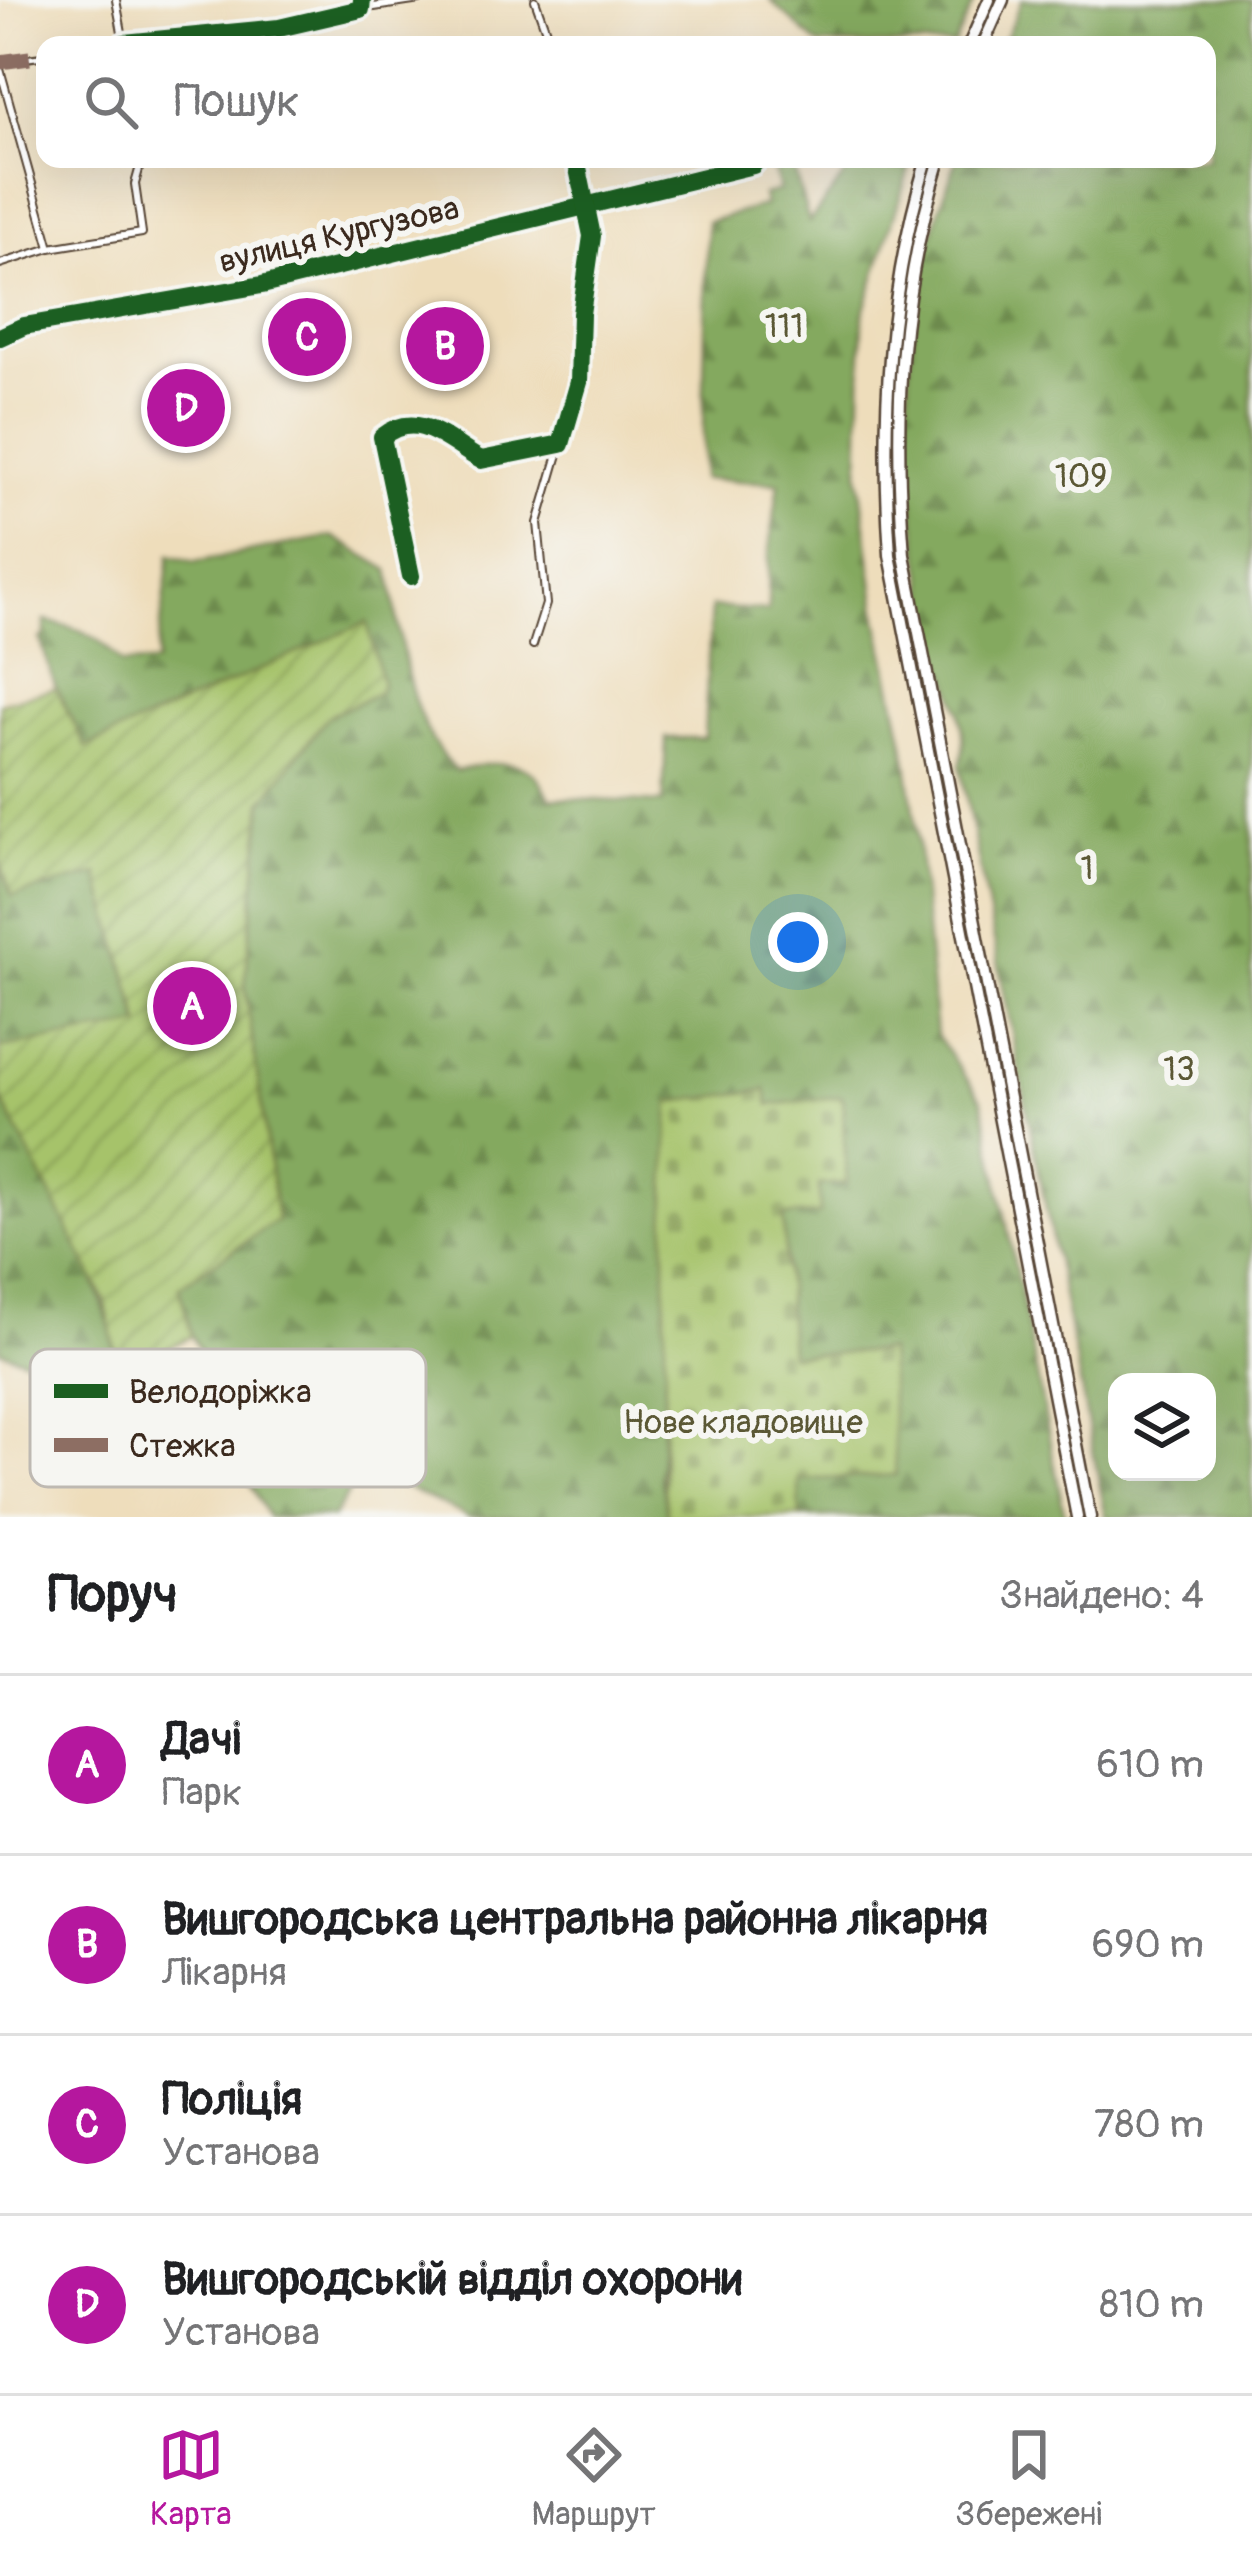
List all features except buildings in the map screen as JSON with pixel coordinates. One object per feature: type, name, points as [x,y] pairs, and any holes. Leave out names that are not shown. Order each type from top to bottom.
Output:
[{"type":"main road","points":[[973,36],[989,0]]},
{"type":"main road","points":[[987,36],[1003,0]]},
{"type":"main road","points":[[925,168],[898,269],[890,331],[884,465],[890,555],[1077,1517]]},
{"type":"main road","points":[[938,168],[910,271],[903,331],[896,463],[904,555],[1090,1517]]},
{"type":"street","points":[[116,0],[123,36]]},
{"type":"street","points":[[202,36],[279,28],[361,5],[420,0]]},
{"type":"street","points":[[535,0],[548,36]]},
{"type":"street","points":[[36,58],[0,67],[50,248]]},
{"type":"street","points":[[0,264],[50,248],[142,233],[135,184],[139,168]]},
{"type":"street","points":[[533,645],[546,604],[538,523],[579,382],[581,314],[592,236],[578,168]]},
{"type":"street","name":"вулиця Кургузова","points":[[0,334],[262,285],[742,168]]},
{"type":"street","points":[[411,576],[382,437],[416,424],[457,441],[481,460],[560,444]]},
{"type":"green space","points":[[770,0],[975,0],[958,36],[808,36]]},
{"type":"green space","points":[[1022,0],[1252,0],[1252,1517],[1106,1517],[960,765],[961,722],[938,650],[914,514],[909,462],[910,361],[926,261],[954,168],[1216,168],[1216,36],[1006,36]]},
{"type":"green space","name":"111","points":[[773,168],[794,168],[809,222],[850,168],[909,168],[863,315],[859,473],[878,619],[917,831],[936,1035],[982,1100],[1065,1517],[800,1517],[798,1480],[887,1351],[790,1356],[783,1216],[818,1185],[847,1183],[842,1097],[769,1105],[766,1091],[665,1377],[660,1476],[668,1517],[469,1517],[404,1487],[426,1487],[426,1349],[199,1349],[178,1287],[277,1220],[245,985],[263,801],[327,717],[378,693],[367,623],[85,747],[56,688],[40,639],[45,636],[45,621],[88,634],[122,664],[156,663],[170,555],[195,562],[332,536],[389,570],[416,703],[439,751],[456,771],[495,763],[516,765],[536,775],[550,798],[663,803],[666,738],[704,738],[711,607],[768,611],[769,554],[779,483],[702,479],[707,222],[765,205],[763,195],[779,191]]},
{"type":"green space","points":[[367,622],[382,684],[378,693],[327,717],[263,801],[245,985],[277,1220],[179,1287],[192,1336],[166,1349],[115,1349],[105,1301],[0,1096],[0,1048],[141,1025],[98,874],[12,896],[0,862],[0,703],[56,688],[86,747]]},
{"type":"green space","points":[[0,862],[12,895],[98,874],[141,1026],[0,1048]]},
{"type":"green space","name":"Нове кладовище","points":[[766,1090],[769,1105],[842,1096],[847,1183],[819,1185],[820,1214],[783,1216],[790,1355],[888,1351],[896,1475],[799,1480],[800,1517],[668,1517],[663,1462],[670,1102]]},
{"type":"green space","points":[[0,1096],[77,1241],[109,1323],[113,1349],[30,1349],[30,1361],[0,1351]]},
{"type":"green space","points":[[252,1487],[351,1487],[333,1517],[268,1517]]},
{"type":"marked path","points":[[0,62],[36,57]]},
{"type":"cycle path","points":[[196,36],[279,28],[361,9],[362,0]]},
{"type":"cycle path","points":[[411,576],[382,437],[396,429],[421,427],[481,460],[561,444],[579,382],[581,314],[592,236],[578,168]]},
{"type":"cycle path","points":[[0,337],[24,326],[262,285],[741,168]]},
{"type":"place","name":"Поліція","points":[[307,337]]},
{"type":"place","name":"Вишгородська центральна районна лікарня","points":[[445,346]]},
{"type":"place","name":"Вишгородській відділ охорони","points":[[186,408]]},
{"type":"place","name":"Дачі","points":[[192,1006]]},
{"type":"park label","name":"109","points":[[1081,476]]},
{"type":"park label","name":"1","points":[[1087,868]]},
{"type":"park label","name":"13","points":[[1179,1069]]}]
